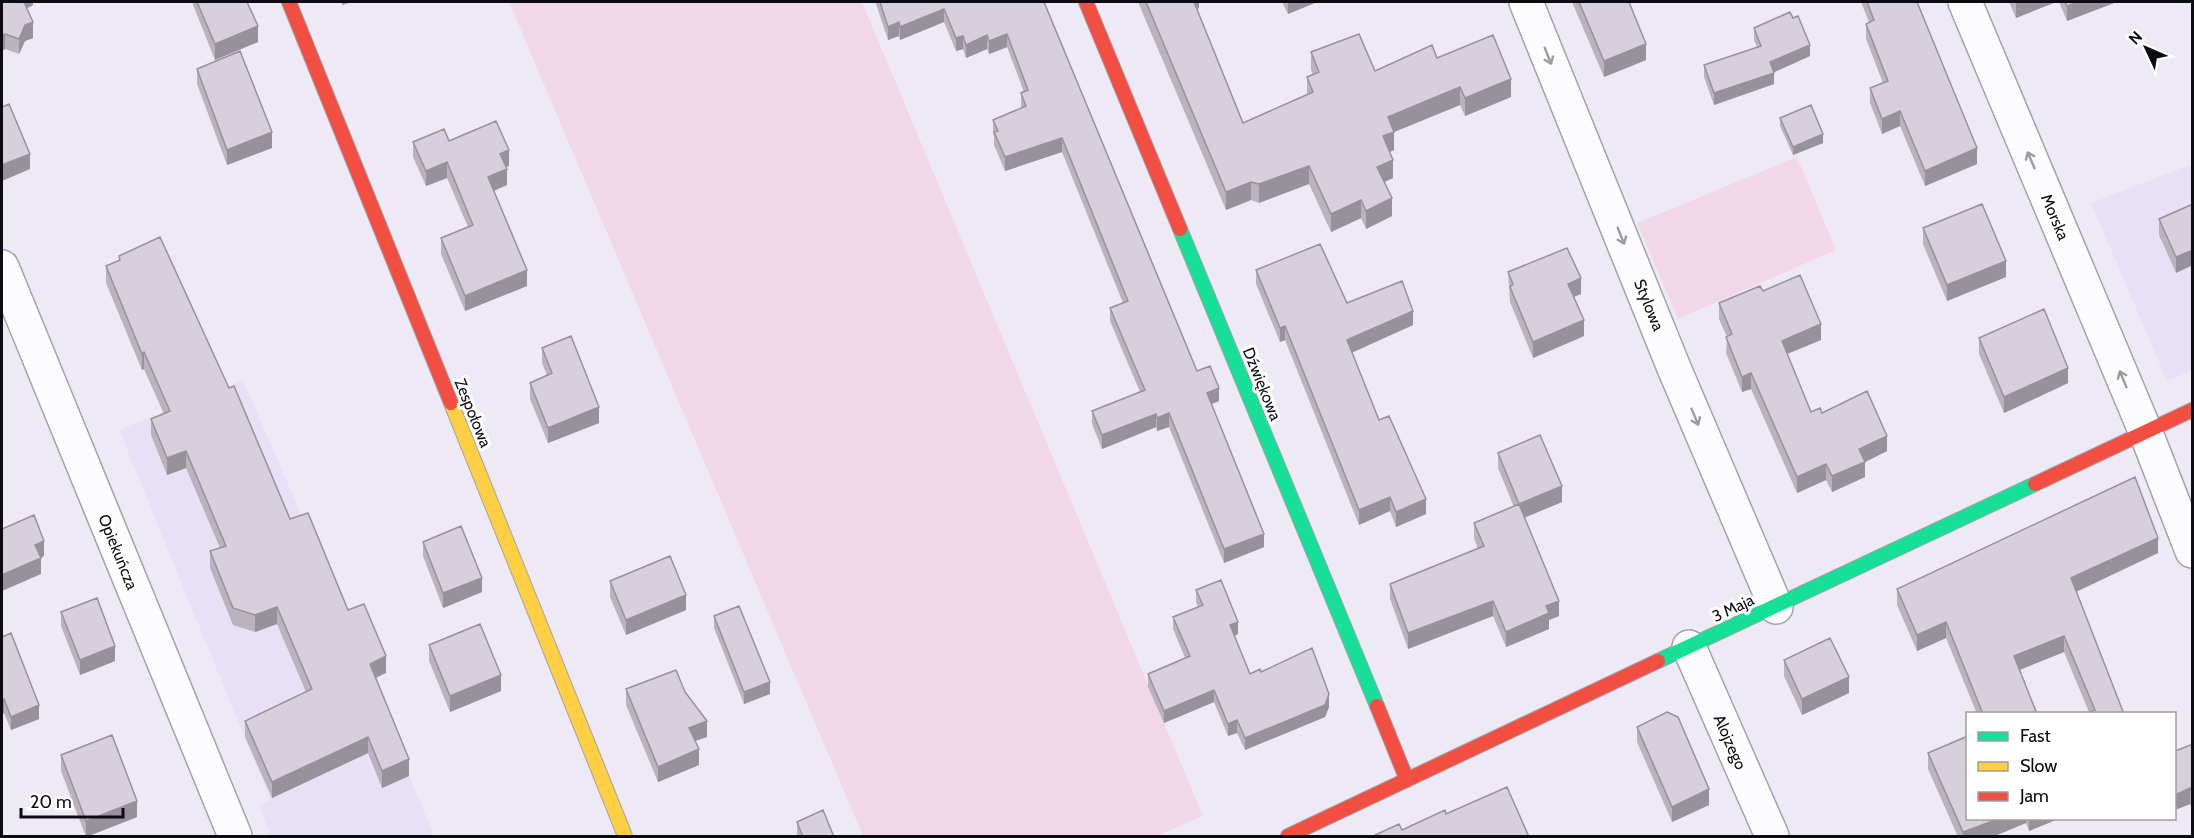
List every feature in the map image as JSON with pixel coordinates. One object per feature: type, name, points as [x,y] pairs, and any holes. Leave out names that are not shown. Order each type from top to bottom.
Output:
[{"type":"street","name":"Zespołowa","points":[[289,2],[626,837]]},
{"type":"street","name":"Dźwiękowa","points":[[1086,2],[1407,780]]},
{"type":"street","name":"Stylowa","points":[[1526,2],[1674,368],[1776,607]]},
{"type":"street","name":"Morska","points":[[1965,2],[2146,433],[2193,552]]},
{"type":"street","name":"Opiekuńcza","points":[[2,267],[236,837]]},
{"type":"street","name":"3 Maja","points":[[1288,837],[2193,410]]},
{"type":"street","name":"Alojzego","points":[[1689,647],[1772,837]]},
{"type":"shaded area","points":[[509,2],[862,2],[1203,816],[1157,836],[863,836]]},
{"type":"shaded area","points":[[1797,157],[1836,250],[1678,319],[1637,223]]},
{"type":"shaded area","points":[[2192,164],[2192,370],[2167,381],[2091,203]]},
{"type":"shaded area","points":[[243,380],[308,530],[433,833],[426,836],[271,836],[259,805],[270,800],[119,430]]},
{"type":"building","points":[[2,2],[24,2],[33,22],[25,25],[19,39],[2,35]]},
{"type":"building","points":[[197,2],[247,2],[258,26],[215,44]]},
{"type":"building","points":[[880,2],[1044,2],[1197,371],[1210,366],[1219,388],[1207,393],[1264,534],[1224,549],[1169,413],[1157,418],[1156,414],[1102,435],[1092,411],[1145,390],[1110,308],[1128,301],[1062,138],[1005,157],[994,132],[998,131],[993,120],[1026,106],[1021,93],[1028,90],[1007,34],[989,41],[987,35],[966,45],[963,36],[956,38],[944,9],[900,27],[899,22],[888,27]]},
{"type":"building","points":[[1146,2],[1194,2],[1243,123],[1313,92],[1307,77],[1319,72],[1311,52],[1359,34],[1375,71],[1432,45],[1437,58],[1493,35],[1511,79],[1465,98],[1460,87],[1388,117],[1394,132],[1383,136],[1393,160],[1377,167],[1392,198],[1366,211],[1361,200],[1331,214],[1309,166],[1259,184],[1251,182],[1226,192]]},
{"type":"building","points":[[1579,2],[1629,2],[1646,44],[1604,61]]},
{"type":"building","points":[[1867,2],[1917,2],[1977,148],[1925,171],[1900,111],[1882,119],[1870,88],[1888,81],[1866,24],[1874,20]]},
{"type":"building","points":[[2065,2],[2078,2],[2067,6]]},
{"type":"building","points":[[1790,12],[1793,18],[1798,16],[1810,45],[1770,62],[1774,73],[1714,93],[1704,65],[1761,46],[1754,28]]},
{"type":"building","points":[[240,51],[272,132],[227,150],[197,69]]},
{"type":"building","points":[[9,104],[30,154],[2,165],[2,107]]},
{"type":"building","points":[[1811,105],[1823,134],[1793,147],[1780,118]]},
{"type":"building","points":[[496,121],[509,150],[500,154],[507,169],[488,177],[527,270],[465,296],[441,238],[473,225],[447,162],[426,171],[413,142],[444,129],[449,141]]},
{"type":"building","points":[[1982,204],[2006,261],[1947,285],[1923,228]]},
{"type":"building","points":[[2193,204],[2193,250],[2176,257],[2159,219]]},
{"type":"building","points":[[160,237],[229,388],[234,386],[290,519],[308,513],[348,610],[364,604],[386,656],[370,664],[409,759],[382,771],[368,737],[272,782],[245,721],[312,689],[277,607],[255,615],[233,608],[210,551],[226,546],[186,451],[167,458],[151,419],[170,411],[144,352],[142,354],[106,266],[120,260],[119,256]]},
{"type":"building","points":[[1320,244],[1347,303],[1402,281],[1413,311],[1347,340],[1379,420],[1389,416],[1426,499],[1396,512],[1390,497],[1359,510],[1285,326],[1280,328],[1256,270]]},
{"type":"building","points":[[1567,248],[1581,278],[1568,284],[1584,320],[1533,342],[1510,287],[1513,284],[1508,272]]},
{"type":"building","points":[[1800,275],[1821,324],[1782,341],[1811,412],[1820,408],[1822,413],[1867,391],[1887,436],[1859,449],[1865,462],[1832,476],[1826,464],[1797,477],[1751,373],[1742,377],[1726,337],[1732,334],[1719,303],[1760,286],[1763,291]]},
{"type":"building","points":[[2044,309],[2068,368],[2004,397],[1979,338]]},
{"type":"building","points":[[571,336],[599,407],[548,428],[530,383],[552,373],[542,348]]},
{"type":"building","points":[[1540,435],[1562,486],[1519,504],[1498,453]]},
{"type":"building","points":[[2135,477],[2158,538],[2071,578],[2123,712],[2090,712],[2095,710],[2064,636],[2014,656],[2036,712],[1982,712],[1946,622],[1917,635],[1897,589]]},
{"type":"building","points":[[1519,504],[1559,601],[1546,606],[1549,613],[1506,632],[1493,601],[1408,633],[1390,584],[1484,546],[1474,523]]},
{"type":"building","points":[[34,515],[44,541],[35,545],[41,558],[2,575],[2,529]]},
{"type":"building","points":[[461,526],[482,578],[443,593],[423,542]]},
{"type":"building","points":[[670,556],[686,595],[626,620],[610,581]]},
{"type":"building","points":[[1221,580],[1238,622],[1230,625],[1250,674],[1260,669],[1261,672],[1312,648],[1329,694],[1325,705],[1245,738],[1237,720],[1228,724],[1214,690],[1164,711],[1148,674],[1190,656],[1173,617],[1203,605],[1196,590]]},
{"type":"building","points":[[97,598],[115,646],[80,660],[61,612]]},
{"type":"building","points":[[739,606],[770,682],[744,692],[714,616]]},
{"type":"building","points":[[480,624],[501,675],[450,696],[429,645]]},
{"type":"building","points":[[11,633],[39,705],[11,717],[4,699],[2,700],[2,637]]},
{"type":"building","points":[[1830,638],[1849,677],[1802,699],[1784,660]]},
{"type":"building","points":[[676,670],[685,692],[707,721],[689,728],[699,749],[658,767],[626,689]]},
{"type":"building","points":[[1667,712],[1678,717],[1709,789],[1672,807],[1637,727]]},
{"type":"building","points":[[112,735],[137,801],[86,821],[61,755]]},
{"type":"building","points":[[1966,737],[1966,820],[1995,820],[1963,832],[1928,753]]},
{"type":"building","points":[[2193,744],[2193,795],[2190,788],[2176,795],[2176,751]]},
{"type":"building","points":[[1507,787],[1529,837],[1376,837],[1375,835],[1399,824],[1402,830],[1445,810],[1446,814]]},
{"type":"building","points":[[823,810],[834,837],[803,837],[797,822]]},
{"type":"traffic: fast","points":[[1180,229],[1377,706]]},
{"type":"traffic: fast","points":[[1658,661],[2035,484]]},
{"type":"traffic: slow","points":[[451,403],[625,836]]},
{"type":"traffic: jam","points":[[289,2],[451,403]]},
{"type":"traffic: jam","points":[[1086,2],[1180,229]]},
{"type":"traffic: jam","points":[[2035,484],[2192,410]]},
{"type":"traffic: jam","points":[[1288,836],[1658,661]]},
{"type":"traffic: jam","points":[[1377,706],[1407,780]]}]
